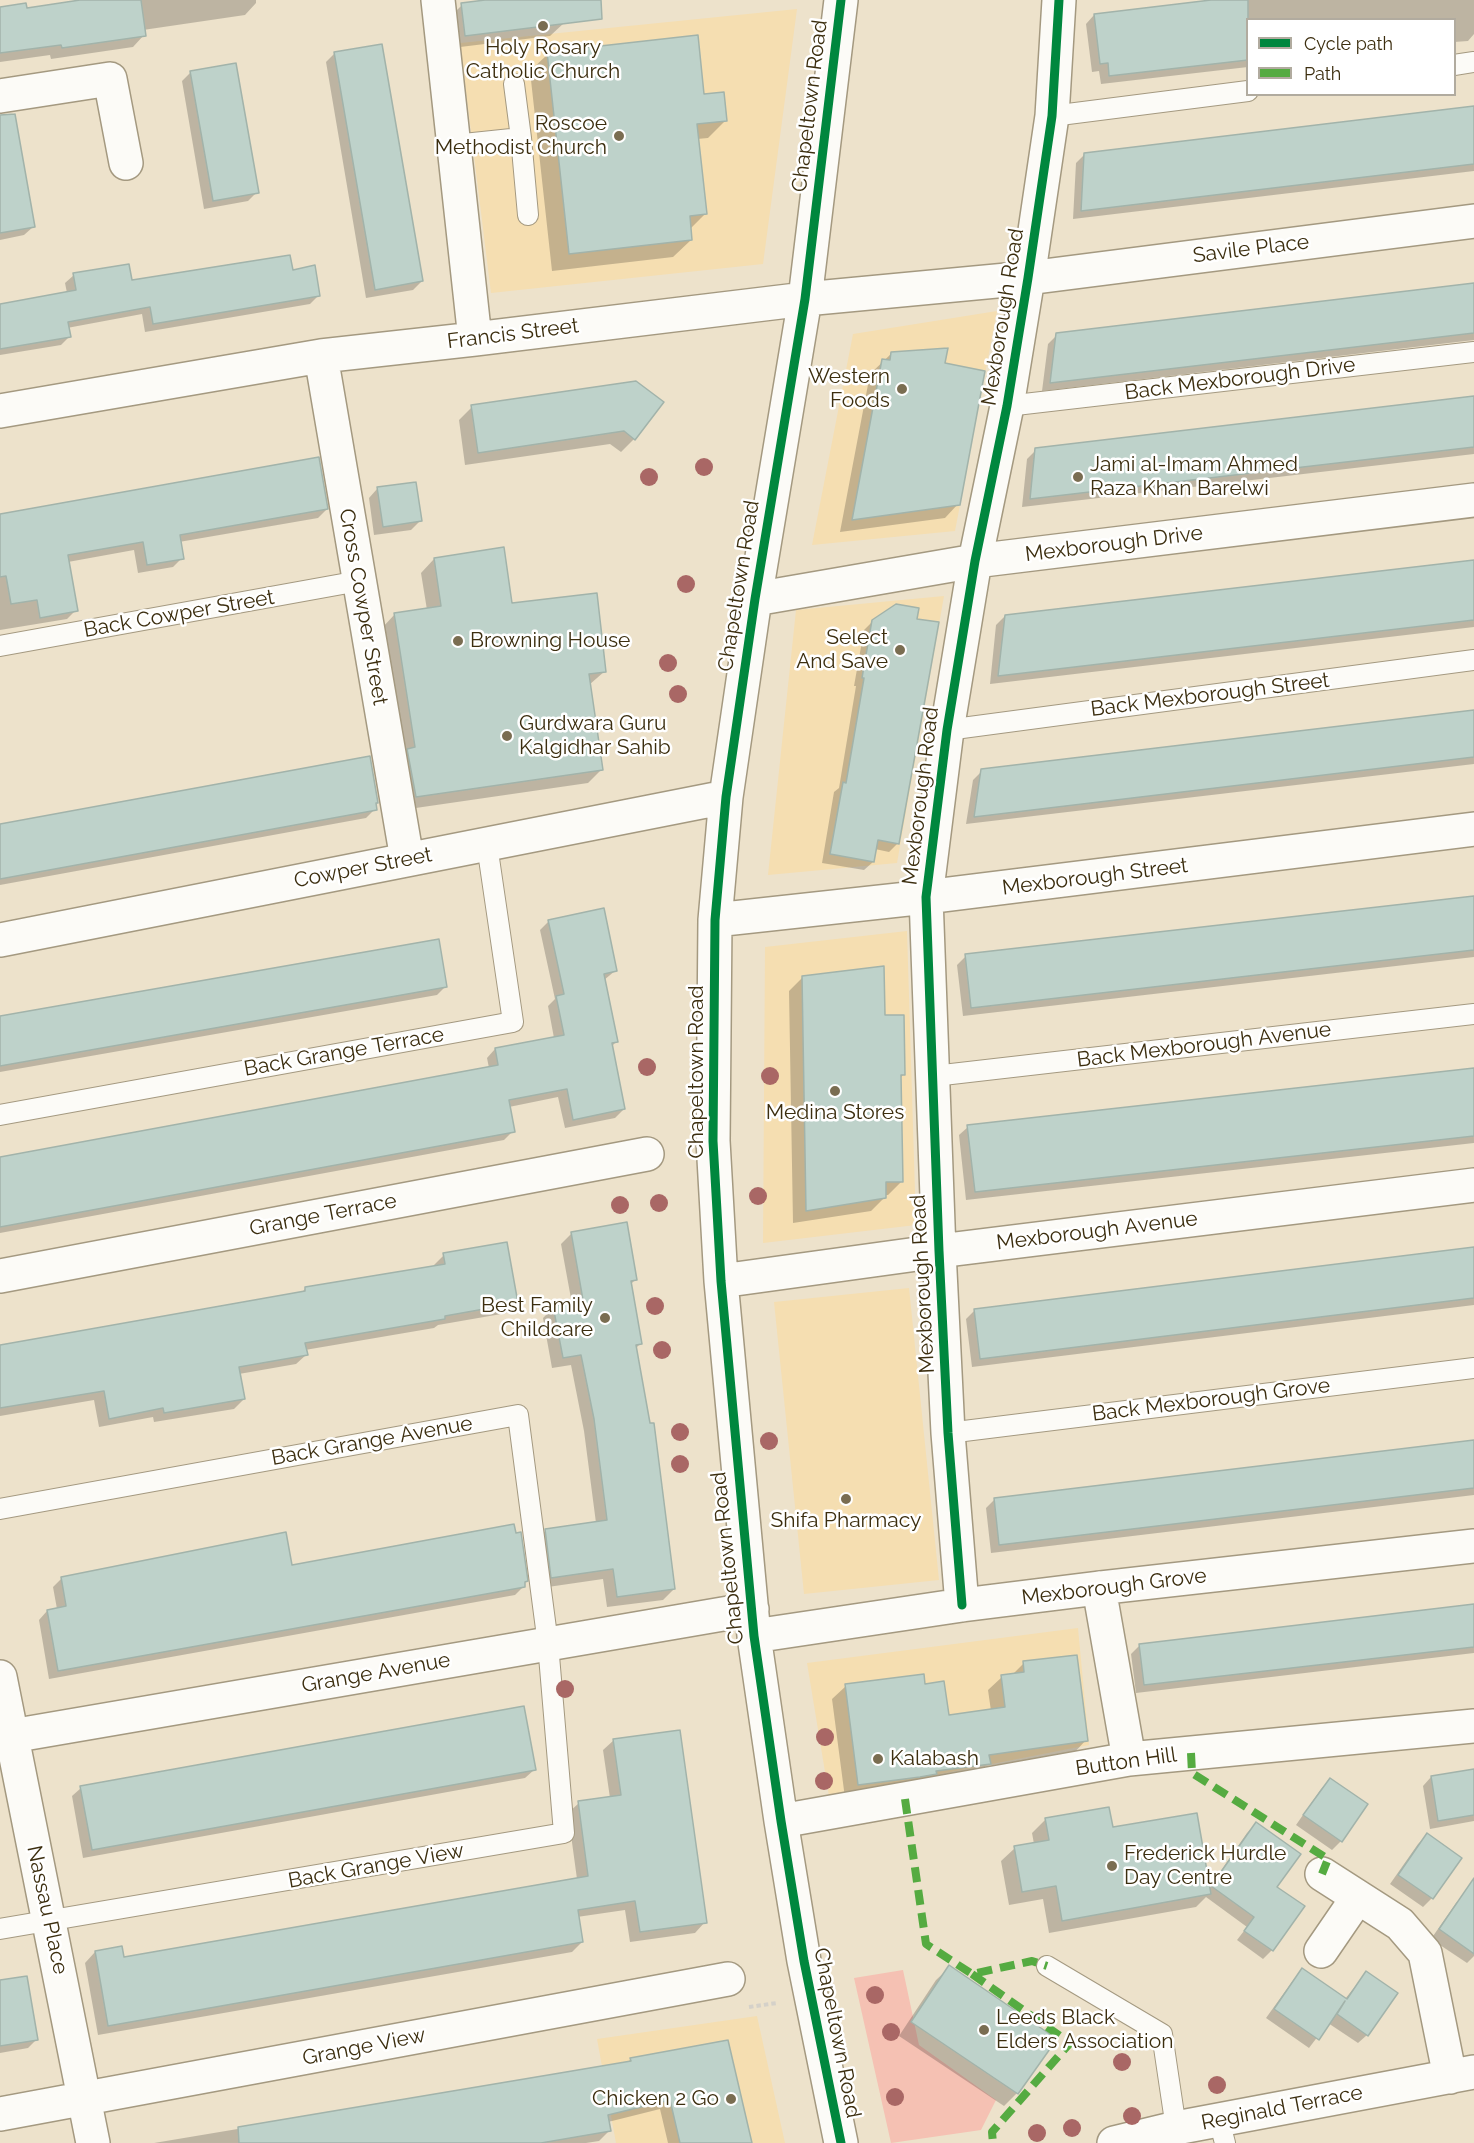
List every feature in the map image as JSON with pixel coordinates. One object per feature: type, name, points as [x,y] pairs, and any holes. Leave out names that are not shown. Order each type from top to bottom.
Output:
[{"type":"street","points":[[438,0],[476,339]]},
{"type":"street","name":"Chapeltown Road","points":[[841,0],[805,299],[755,599],[726,796],[715,920],[713,1141],[721,1281],[753,1622],[781,1821],[812,1998],[841,2143]]},
{"type":"street","name":"Mexborough Road","points":[[962,1605],[948,1433],[926,897],[946,730],[975,561],[1007,406],[1028,278],[1052,116],[1059,0]]},
{"type":"street","points":[[0,96],[110,79],[126,163]]},
{"type":"street","name":"Savile Place","points":[[1028,278],[1474,221]]},
{"type":"street","name":"Francis Street","points":[[0,411],[321,356],[805,299],[1028,278]]},
{"type":"street","name":"Cross Cowper Street","points":[[321,356],[407,859]]},
{"type":"street","name":"Mexborough Drive","points":[[755,599],[975,561],[1474,500]]},
{"type":"street","name":"Cowper Street","points":[[0,940],[726,796]]},
{"type":"street","name":"Mexborough Street","points":[[715,920],[926,897],[1474,830]]},
{"type":"street","name":"Grange Terrace","points":[[0,1276],[647,1154]]},
{"type":"street","name":"Mexborough Avenue","points":[[721,1281],[939,1251],[1474,1185]]},
{"type":"street","name":"Mexborough Grove","points":[[753,1622],[962,1605],[1474,1546]]},
{"type":"street","points":[[1099,1588],[1129,1759]]},
{"type":"street","name":"Grange Avenue","points":[[6,1736],[548,1644],[753,1622]]},
{"type":"street","name":"Nassau Place","points":[[0,1677],[6,1736],[50,1922],[93,2143]]},
{"type":"street","name":"Button Hill","points":[[781,1821],[1129,1759],[1474,1726]]},
{"type":"street","name":"Reginald Terrace","points":[[1114,2143],[1176,2128],[1222,2131],[1462,2074],[1425,1953],[1400,1924],[1322,1874]]},
{"type":"street","points":[[1321,1951],[1358,1897]]},
{"type":"street","name":"Grange View","points":[[0,2114],[728,1979]]},
{"type":"lane","points":[[1456,65],[1474,62]]},
{"type":"lane","points":[[513,84],[521,138],[528,215]]},
{"type":"lane","points":[[1052,116],[1246,91]]},
{"type":"lane","points":[[454,145],[521,138]]},
{"type":"lane","name":"Back Mexborough Drive","points":[[1007,406],[1474,352]]},
{"type":"lane","name":"Back Cowper Street","points":[[0,646],[358,581]]},
{"type":"lane","name":"Back Mexborough Street","points":[[946,730],[1474,660]]},
{"type":"lane","name":"Back Grange Terrace","points":[[0,1115],[513,1022],[487,844]]},
{"type":"lane","name":"Back Mexborough Avenue","points":[[934,1076],[1474,1014]]},
{"type":"lane","name":"Back Mexborough Grove","points":[[948,1433],[1474,1368]]},
{"type":"lane","name":"Back Grange Avenue","points":[[0,1509],[518,1415],[548,1644]]},
{"type":"lane","name":"Back Grange View","points":[[0,1929],[564,1833],[548,1644]]},
{"type":"lane","points":[[1047,1966],[1162,2034],[1176,2128]]},
{"type":"path","points":[[728,1979],[731,2010],[812,1998]]},
{"type":"shaded area","points":[[797,9],[763,264],[491,293],[460,43]]},
{"type":"shaded area","points":[[997,311],[955,531],[812,545],[853,334]]},
{"type":"shaded area","points":[[944,596],[897,863],[768,875],[796,610]]},
{"type":"shaded area","points":[[907,931],[916,1225],[763,1243],[765,947]]},
{"type":"shaded area","points":[[909,1288],[939,1580],[804,1594],[774,1302]]},
{"type":"shaded area","points":[[1078,1628],[1089,1745],[829,1796],[807,1663]]},
{"type":"shaded area","points":[[903,1970],[919,2045],[996,2100],[981,2130],[891,2143],[854,1978]]},
{"type":"shaded area","points":[[757,2016],[785,2143],[616,2143],[597,2039]]},
{"type":"building","points":[[80,0],[141,0],[146,36],[62,48],[61,45],[0,53],[0,7],[26,3],[27,8]]},
{"type":"building","points":[[485,0],[601,0],[602,19],[465,36],[461,3]]},
{"type":"building","points":[[1211,0],[1248,0],[1246,60],[1109,76],[1108,63],[1100,64],[1094,14]]},
{"type":"building","name":"Roscoe Methodist Church","points":[[698,35],[704,94],[724,92],[727,121],[697,124],[707,214],[690,216],[692,240],[569,254],[547,52]]},
{"type":"building","points":[[382,44],[423,281],[375,290],[334,52]]},
{"type":"building","points":[[236,63],[259,193],[213,201],[190,71]]},
{"type":"building","points":[[1474,106],[1474,164],[1081,211],[1084,153]]},
{"type":"building","points":[[15,114],[35,227],[0,233],[0,115]]},
{"type":"building","points":[[290,255],[293,270],[315,265],[320,296],[153,324],[150,307],[68,322],[71,337],[0,349],[0,304],[76,290],[73,273],[129,264],[132,280]]},
{"type":"building","points":[[1474,283],[1474,333],[1050,383],[1056,333]]},
{"type":"building","points":[[948,348],[945,363],[985,371],[960,505],[852,520],[882,359],[890,360],[891,352]]},
{"type":"building","points":[[636,381],[664,402],[635,440],[624,431],[478,453],[471,405]]},
{"type":"building","points":[[1474,396],[1474,447],[1030,499],[1035,448]]},
{"type":"building","points":[[319,457],[328,509],[180,535],[184,559],[147,565],[143,542],[68,555],[78,611],[40,618],[37,600],[11,604],[6,576],[0,577],[0,514]]},
{"type":"building","points":[[416,482],[422,521],[383,527],[377,487]]},
{"type":"building","points":[[504,547],[512,603],[597,593],[606,672],[589,674],[603,770],[416,797],[407,749],[415,747],[394,613],[441,606],[434,558]]},
{"type":"building","points":[[1474,560],[1474,620],[998,676],[1005,615]]},
{"type":"building","points":[[896,604],[919,608],[917,619],[939,622],[899,844],[878,840],[874,862],[830,854],[843,782],[846,783],[872,620]]},
{"type":"building","points":[[1474,710],[1474,757],[974,817],[981,769]]},
{"type":"building","points":[[370,756],[378,803],[376,803],[377,810],[0,879],[0,824]]},
{"type":"building","points":[[1474,896],[1474,950],[971,1008],[965,954]]},
{"type":"building","points":[[604,908],[617,971],[604,974],[618,1042],[612,1043],[625,1109],[573,1120],[567,1089],[509,1100],[515,1132],[0,1227],[0,1157],[498,1065],[495,1048],[564,1035],[556,996],[564,994],[548,920]]},
{"type":"building","points":[[439,939],[447,987],[0,1066],[0,1016]]},
{"type":"building","points":[[884,966],[885,1015],[904,1015],[905,1075],[901,1075],[903,1182],[886,1182],[886,1198],[806,1211],[802,976]]},
{"type":"building","points":[[1474,1068],[1474,1136],[975,1192],[967,1125]]},
{"type":"building","points":[[627,1222],[637,1280],[631,1281],[642,1344],[636,1345],[650,1423],[654,1423],[675,1589],[617,1597],[613,1569],[551,1578],[545,1529],[607,1520],[594,1419],[581,1355],[563,1358],[553,1306],[583,1300],[571,1232]]},
{"type":"building","points":[[507,1242],[518,1303],[445,1316],[445,1319],[305,1343],[308,1355],[239,1367],[245,1399],[164,1413],[163,1408],[109,1419],[104,1391],[0,1408],[0,1345],[305,1291],[305,1287],[445,1264],[443,1253]]},
{"type":"building","points":[[1474,1247],[1474,1298],[980,1359],[974,1309]]},
{"type":"building","points":[[1474,1440],[1474,1488],[999,1545],[994,1498]]},
{"type":"building","points":[[514,1524],[516,1533],[521,1532],[528,1581],[525,1582],[525,1587],[58,1671],[47,1610],[66,1606],[61,1577],[286,1532],[292,1565]]},
{"type":"building","points":[[1474,1604],[1474,1647],[1144,1685],[1139,1644]]},
{"type":"building","points":[[1077,1655],[1088,1741],[989,1755],[991,1764],[858,1785],[845,1684],[924,1674],[925,1684],[944,1681],[949,1715],[1005,1707],[1001,1675],[1024,1672],[1023,1661]]},
{"type":"building","points":[[524,1706],[536,1770],[92,1850],[80,1786]]},
{"type":"building","points":[[680,1730],[707,1923],[640,1932],[635,1901],[578,1910],[583,1942],[108,2026],[95,1951],[122,1946],[124,1957],[588,1876],[578,1801],[621,1795],[613,1739]]},
{"type":"building","points":[[1474,1769],[1474,1815],[1438,1821],[1431,1776]]},
{"type":"building","points":[[1330,1778],[1368,1804],[1342,1842],[1303,1815]]},
{"type":"building","name":"Frederick Hurdle Day Centre","points":[[1109,1807],[1113,1827],[1197,1813],[1211,1894],[1062,1921],[1056,1886],[1022,1892],[1014,1846],[1049,1840],[1045,1818]]},
{"type":"building","points":[[1256,1822],[1301,1854],[1277,1887],[1305,1906],[1273,1951],[1244,1931],[1254,1917],[1211,1886]]},
{"type":"building","points":[[1427,1833],[1462,1858],[1433,1899],[1398,1875]]},
{"type":"building","points":[[1474,1878],[1474,1954],[1439,1929]]},
{"type":"building","name":"Leeds Black Elders Association","points":[[949,1965],[1057,2039],[1018,2094],[911,2022]]},
{"type":"building","points":[[1302,1968],[1347,1999],[1366,1971],[1398,1993],[1368,2036],[1337,2014],[1345,2001],[1319,2040],[1274,2009]]},
{"type":"building","points":[[27,1976],[38,2040],[0,2046],[0,1980]]},
{"type":"building","points":[[728,2040],[752,2143],[680,2143],[670,2100],[608,2115],[611,2131],[541,2143],[239,2143],[238,2127],[631,2061],[630,2058]]},
{"type":"marked path","points":[[1191,1753],[1192,1773],[1328,1859],[1322,1874]]},
{"type":"marked path","points":[[905,1799],[926,1944],[972,1974],[1032,1961],[1047,1966]]},
{"type":"marked path","points":[[972,1974],[1070,2043],[992,2132],[993,2143]]},
{"type":"cycle path","points":[[841,0],[805,299],[755,599],[726,797],[715,920],[713,1141],[721,1281],[754,1636],[804,1961],[841,2143]]},
{"type":"cycle path","points":[[962,1605],[948,1433],[926,897],[947,730],[975,561],[1007,406],[1028,278],[1052,116],[1059,0]]},
{"type":"place","name":"Holy Rosary Catholic Church","points":[[543,26]]},
{"type":"place","name":"Roscoe Methodist Church","points":[[619,136]]},
{"type":"place","name":"Western Foods","points":[[902,389]]},
{"type":"place","name":"Jami al-Imam Ahmed Raza Khan Barelwi","points":[[1078,477]]},
{"type":"place","name":"Browning House","points":[[458,641]]},
{"type":"place","name":"Select And Save","points":[[900,650]]},
{"type":"place","name":"Gurdwara Guru Kalgidhar Sahib","points":[[507,736]]},
{"type":"place","name":"Medina Stores","points":[[835,1091]]},
{"type":"place","name":"Best Family Childcare","points":[[605,1318]]},
{"type":"place","name":"Shifa Pharmacy","points":[[846,1499]]},
{"type":"place","name":"Kalabash","points":[[878,1759]]},
{"type":"place","name":"Frederick Hurdle Day Centre","points":[[1112,1866]]},
{"type":"place","name":"Leeds Black Elders Association","points":[[984,2030]]},
{"type":"place","name":"Chicken 2 Go","points":[[731,2099]]}]
